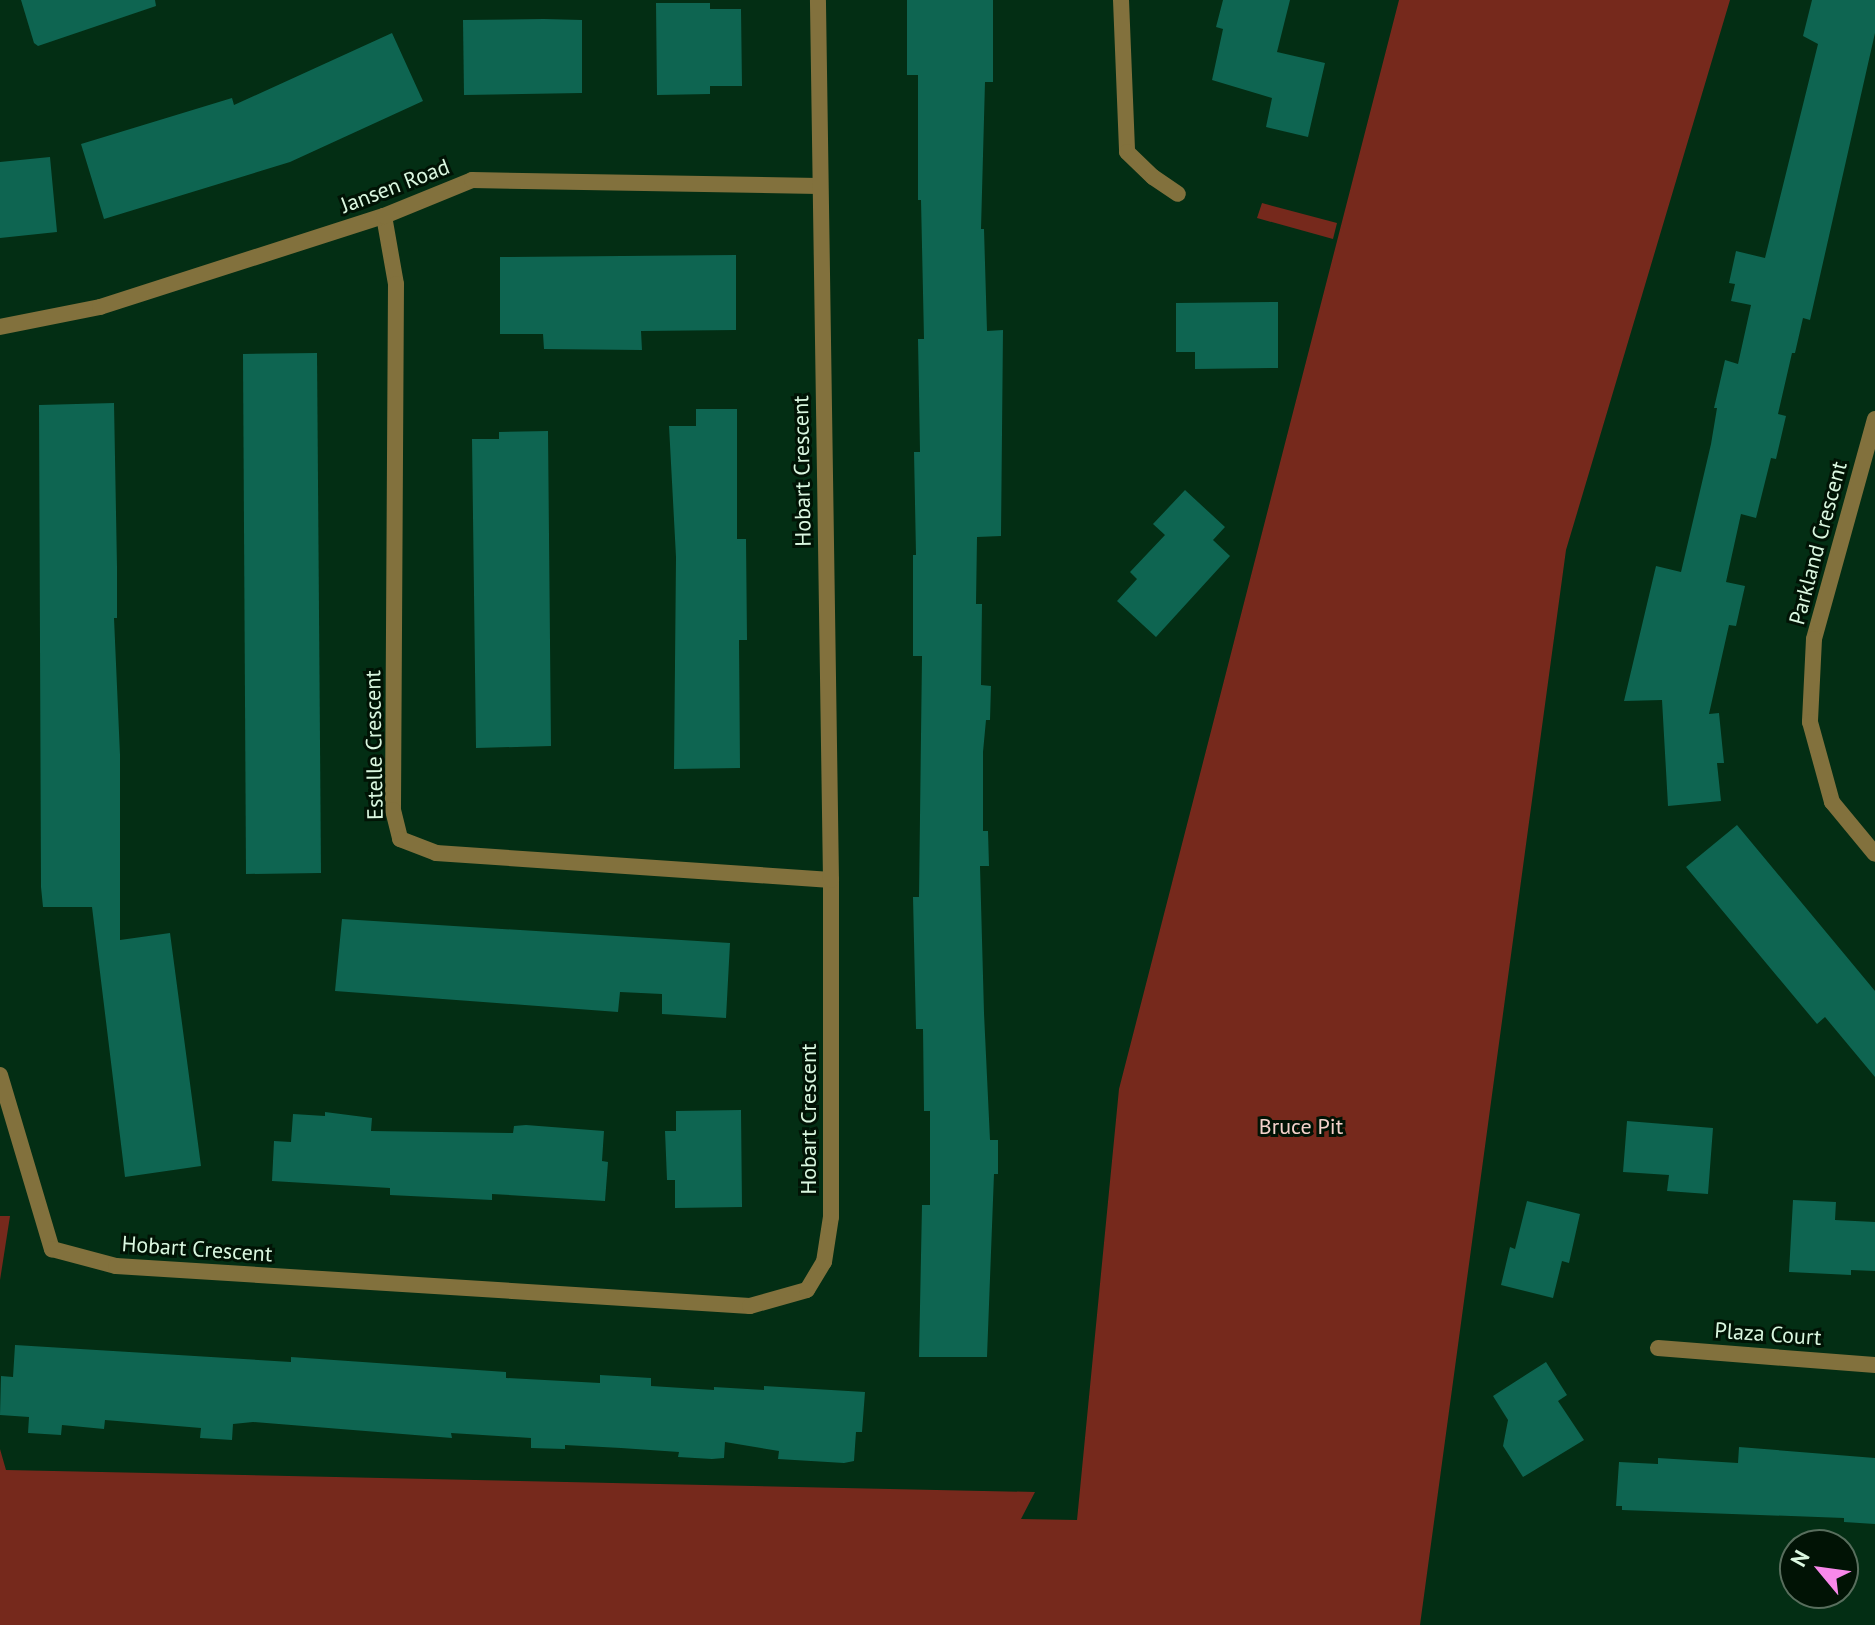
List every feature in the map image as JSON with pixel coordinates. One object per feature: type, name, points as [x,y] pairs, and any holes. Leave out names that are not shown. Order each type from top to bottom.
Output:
[{"type":"street","name":"Hobart Crescent","points":[[0,1075],[52,1249],[116,1266],[750,1306],[807,1290],[824,1262],[831,1217],[831,880],[818,0]]},
{"type":"street","points":[[1121,0],[1127,152],[1153,177],[1178,194]]},
{"type":"street","name":"Jansen Road","points":[[0,327],[100,307],[384,216],[472,180],[819,186]]},
{"type":"street","name":"Estelle Crescent","points":[[384,216],[396,284],[393,810],[400,839],[436,853],[831,880]]},
{"type":"street","name":"Parkland Crescent","points":[[1875,419],[1814,639],[1810,722],[1832,802],[1875,854]]},
{"type":"street","name":"Plaza Court","points":[[1658,1348],[1875,1365]]},
{"type":"green space","name":"Bruce Pit","points":[[1399,0],[1730,0],[1566,550],[1420,1625],[0,1625],[0,1449],[6,1470],[1035,1492],[1021,1519],[1077,1520],[1119,1089]]},
{"type":"green space","points":[[1262,203],[1337,223],[1333,239],[1257,218]]},
{"type":"green space","points":[[0,1216],[10,1216],[0,1280]]},
{"type":"building","points":[[21,0],[155,0],[156,6],[38,46],[34,43]]},
{"type":"building","points":[[907,0],[993,0],[993,82],[985,82],[981,229],[984,229],[987,331],[1003,330],[1001,536],[977,537],[976,604],[982,604],[981,685],[991,686],[990,720],[986,720],[983,752],[983,831],[988,831],[989,866],[980,866],[990,1140],[998,1140],[987,1357],[919,1357],[922,1205],[930,1205],[930,1111],[924,1111],[923,1029],[916,1029],[913,897],[919,897],[922,656],[913,656],[913,555],[916,555],[914,452],[920,452],[918,339],[924,339],[921,200],[918,200],[918,75],[907,75]]},
{"type":"building","points":[[1223,0],[1290,0],[1277,52],[1325,63],[1308,137],[1266,127],[1272,98],[1212,80],[1223,29],[1216,27]]},
{"type":"building","points":[[1812,0],[1875,0],[1875,33],[1810,320],[1803,318],[1795,353],[1792,353],[1778,414],[1786,416],[1776,459],[1771,458],[1756,518],[1741,514],[1726,582],[1745,586],[1736,626],[1729,625],[1709,714],[1719,713],[1724,763],[1717,763],[1721,801],[1668,806],[1662,700],[1624,701],[1656,566],[1681,572],[1711,444],[1717,408],[1714,408],[1725,360],[1738,364],[1751,305],[1731,301],[1735,284],[1729,283],[1736,251],[1765,258],[1818,44],[1803,36]]},
{"type":"building","points":[[656,3],[710,3],[710,9],[741,9],[742,86],[710,86],[710,94],[657,95]]},
{"type":"building","points":[[463,20],[582,20],[582,93],[464,95]]},
{"type":"building","points":[[392,33],[423,101],[290,162],[104,219],[81,144],[232,98],[234,105]]},
{"type":"building","points":[[50,157],[57,232],[0,238],[0,162]]},
{"type":"building","points":[[736,255],[736,330],[641,331],[642,350],[544,349],[543,334],[500,334],[500,257]]},
{"type":"building","points":[[1278,302],[1278,368],[1195,369],[1195,352],[1176,352],[1176,303]]},
{"type":"building","points":[[317,353],[321,873],[246,874],[243,354]]},
{"type":"building","points":[[114,403],[117,618],[114,618],[120,755],[120,940],[170,933],[201,1166],[125,1177],[92,907],[43,907],[41,887],[39,405]]},
{"type":"building","points":[[696,409],[737,409],[737,539],[746,539],[747,640],[739,640],[740,768],[674,769],[676,557],[669,426],[696,426]]},
{"type":"building","points":[[548,431],[551,746],[476,748],[472,439],[499,439],[499,432]]},
{"type":"building","points":[[1185,490],[1225,527],[1213,540],[1230,556],[1156,637],[1117,601],[1137,579],[1130,572],[1165,535],[1153,524]]},
{"type":"building","points":[[1737,825],[1875,991],[1875,1077],[1825,1017],[1817,1024],[1686,867]]},
{"type":"building","points":[[342,919],[730,943],[726,1018],[662,1014],[662,994],[620,992],[618,1012],[335,991]]},
{"type":"building","points":[[741,1110],[742,1207],[675,1208],[675,1180],[667,1180],[665,1131],[676,1131],[676,1111]]},
{"type":"building","points":[[325,1112],[372,1118],[371,1131],[513,1133],[514,1126],[526,1125],[604,1131],[602,1161],[608,1162],[605,1201],[492,1194],[492,1200],[390,1195],[390,1188],[272,1181],[274,1141],[291,1142],[293,1114],[325,1116]]},
{"type":"building","points":[[1627,1121],[1713,1128],[1708,1194],[1667,1191],[1669,1175],[1623,1172]]},
{"type":"building","points":[[1793,1200],[1836,1202],[1835,1220],[1875,1222],[1875,1271],[1851,1270],[1851,1275],[1789,1272]]},
{"type":"building","points":[[1527,1201],[1580,1214],[1569,1263],[1562,1261],[1553,1298],[1501,1285],[1510,1247],[1515,1249]]},
{"type":"building","points":[[15,1345],[291,1362],[291,1357],[506,1372],[506,1378],[600,1383],[600,1375],[651,1378],[651,1386],[714,1390],[714,1387],[764,1390],[764,1386],[865,1392],[862,1432],[856,1432],[854,1461],[844,1463],[778,1459],[779,1451],[725,1442],[724,1458],[712,1459],[678,1457],[679,1452],[621,1448],[565,1445],[565,1449],[531,1448],[531,1438],[451,1433],[452,1438],[253,1422],[233,1424],[232,1440],[200,1438],[201,1428],[105,1420],[104,1429],[62,1425],[61,1435],[28,1433],[29,1417],[0,1415],[1,1376],[13,1377]]},
{"type":"building","points":[[1546,1362],[1567,1395],[1558,1401],[1584,1440],[1523,1477],[1503,1446],[1508,1420],[1493,1396]]},
{"type":"building","points":[[1739,1447],[1875,1458],[1875,1524],[1844,1522],[1844,1518],[1622,1510],[1622,1506],[1616,1506],[1619,1462],[1658,1464],[1658,1458],[1738,1463]]}]
